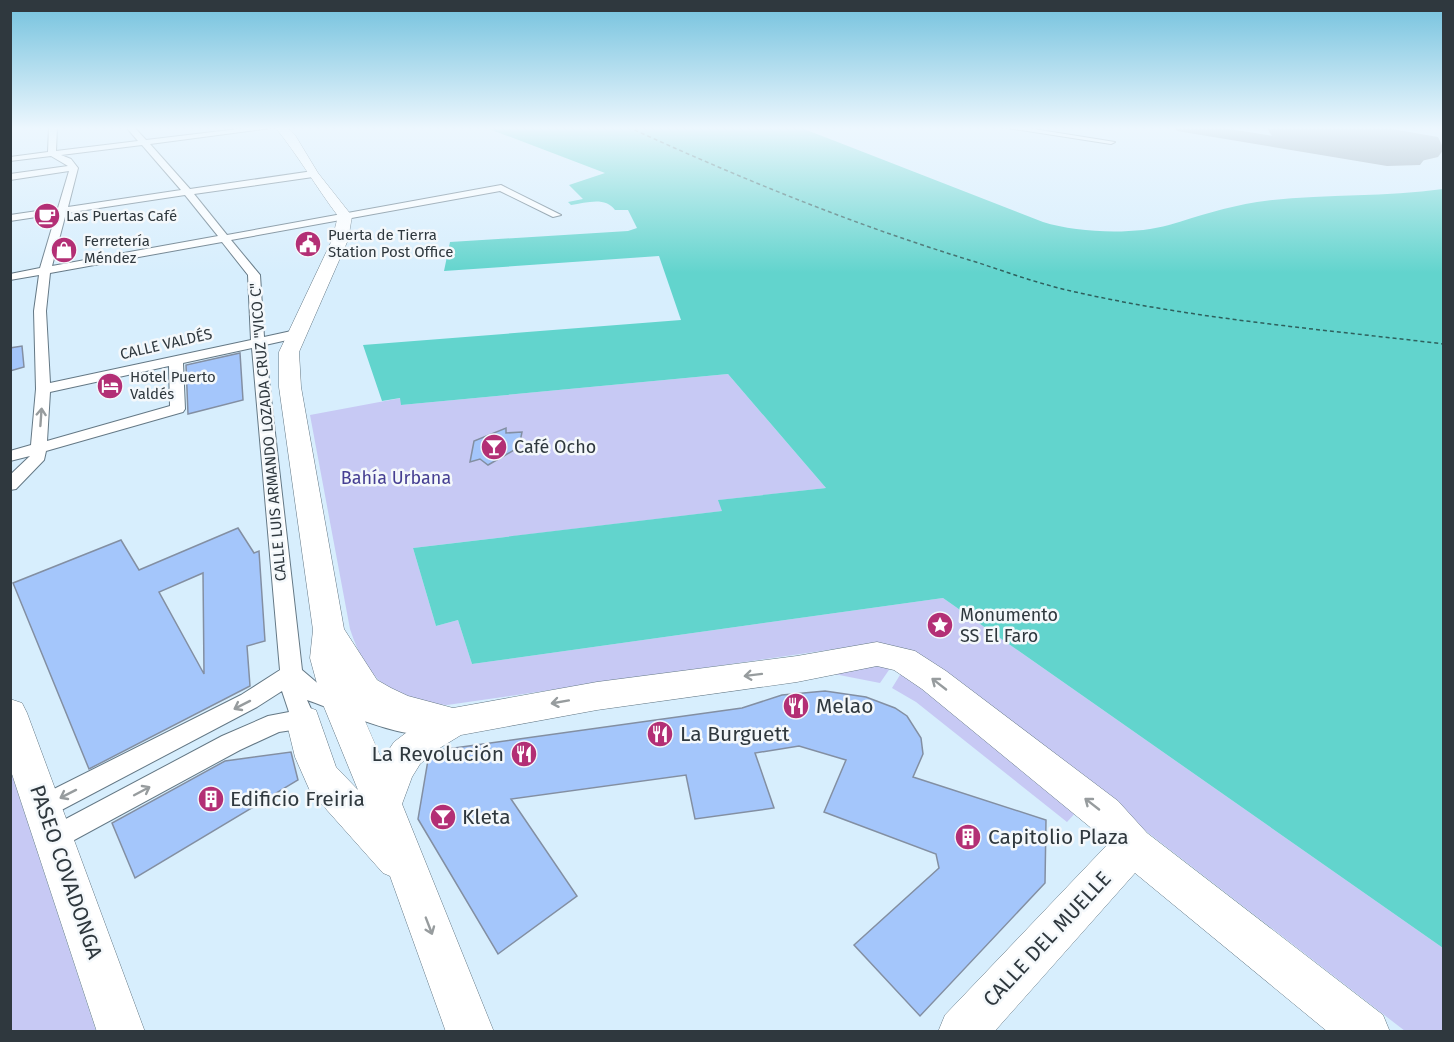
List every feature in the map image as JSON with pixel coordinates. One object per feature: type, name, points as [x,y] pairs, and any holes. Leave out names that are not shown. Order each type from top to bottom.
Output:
[{"type":"main road","points":[[314,176],[345,216],[340,240],[289,351],[290,387],[316,563],[329,630],[326,658],[339,702],[383,804],[470,1032]]},
{"type":"main road","points":[[329,630],[365,689],[379,699],[401,708],[453,722]]},
{"type":"main road","points":[[383,804],[399,762],[408,750],[453,722],[597,696],[797,669],[877,654],[890,656],[909,662],[934,680],[1104,814],[1133,846],[1366,1032]]},
{"type":"main road","name":"PASEO COVADONGA","points":[[10,713],[122,1032]]},
{"type":"main road","points":[[304,720],[313,757],[323,779],[408,872]]},
{"type":"main road","name":"CALLE DEL MUELLE","points":[[962,1032],[1133,846]]},
{"type":"street","points":[[10,485],[38,457],[43,389],[40,310],[45,271],[72,176]]},
{"type":"street","name":"CALLE LUIS ARMANDO LOZADA CRUZ \"VICO C\"","points":[[173,176],[254,275],[257,341],[291,674],[294,696],[304,720]]},
{"type":"street","points":[[10,218],[302,176]]},
{"type":"street","points":[[10,277],[501,188],[556,215]]},
{"type":"street","name":"CALLE VALDÉS","points":[[43,389],[296,333]]},
{"type":"street","points":[[10,456],[170,413],[177,409],[176,359]]},
{"type":"street","points":[[48,823],[291,674],[314,693],[416,725],[433,726],[453,722]]},
{"type":"street","points":[[48,823],[276,723],[304,720]]},
{"type":"green space","name":"Bahía Urbana","points":[[728,374],[826,488],[719,500],[723,511],[413,548],[436,626],[458,620],[472,664],[943,598],[1443,948],[1443,1031],[1405,1031],[919,656],[870,644],[447,705],[411,699],[384,685],[373,674],[364,662],[350,629],[310,415],[401,398],[401,405]]},
{"type":"green space","points":[[880,665],[891,667],[880,683],[834,674]]},
{"type":"green space","points":[[903,670],[1080,808],[1067,822],[916,702],[892,688]]},
{"type":"green space","points":[[10,769],[96,1031],[11,1031]]},
{"type":"shaded area","points":[[597,176],[924,176],[1043,222],[1073,229],[1106,231],[1155,228],[1234,206],[1280,199],[1397,194],[1443,189],[1443,948],[943,598],[472,664],[458,620],[436,626],[413,548],[722,511],[718,500],[826,488],[728,374],[401,405],[400,398],[382,401],[363,345],[681,320],[659,256],[444,271],[450,242],[628,231],[637,228],[628,210],[615,210],[601,202],[571,205],[568,202],[583,199],[569,185]]},
{"type":"building","points":[[22,346],[24,367],[10,371],[10,348]]},
{"type":"building","points":[[240,353],[243,400],[188,414],[186,365]]},
{"type":"building","name":"Café Ocho","points":[[506,428],[506,433],[522,432],[516,449],[488,465],[480,459],[470,462],[474,441]]},
{"type":"building","points":[[238,528],[254,553],[259,551],[265,641],[247,646],[250,686],[89,769],[13,583],[121,540],[139,570]],"holes":[[[203,573],[204,674],[159,592]]]},
{"type":"building","name":"Capitolio Plaza","points":[[825,691],[866,697],[895,708],[907,716],[921,738],[923,754],[913,777],[1046,820],[1045,883],[920,1016],[854,945],[939,868],[936,854],[824,812],[846,760],[799,746],[755,753],[774,808],[695,819],[686,775],[511,799],[577,896],[498,954],[418,819],[428,760],[440,750],[742,708],[782,695]]},
{"type":"building","name":"Edificio Freiria","points":[[291,752],[298,780],[135,878],[112,823],[225,761]]},
{"type":"ferry route","points":[[739,176],[889,234],[1059,288],[1117,301],[1210,316],[1444,344]]},
{"type":"place","name":"Las Puertas Café","points":[[47,216]]},
{"type":"place","name":"Puerta de Tierra Station Post Office","points":[[308,244]]},
{"type":"place","name":"Ferretería Méndez","points":[[64,250]]},
{"type":"place","name":"Hotel Puerto Valdés","points":[[110,386]]},
{"type":"place","name":"Café Ocho","points":[[494,447]]},
{"type":"place","name":"Monumento SS El Faro","points":[[940,625]]},
{"type":"place","name":"Melao","points":[[796,706]]},
{"type":"place","name":"La Burguett","points":[[660,734]]},
{"type":"place","name":"La Revolución","points":[[524,754]]},
{"type":"place","name":"Edificio Freiria","points":[[211,799]]},
{"type":"place","name":"Kleta","points":[[443,817]]},
{"type":"place","name":"Capitolio Plaza","points":[[968,837]]}]
